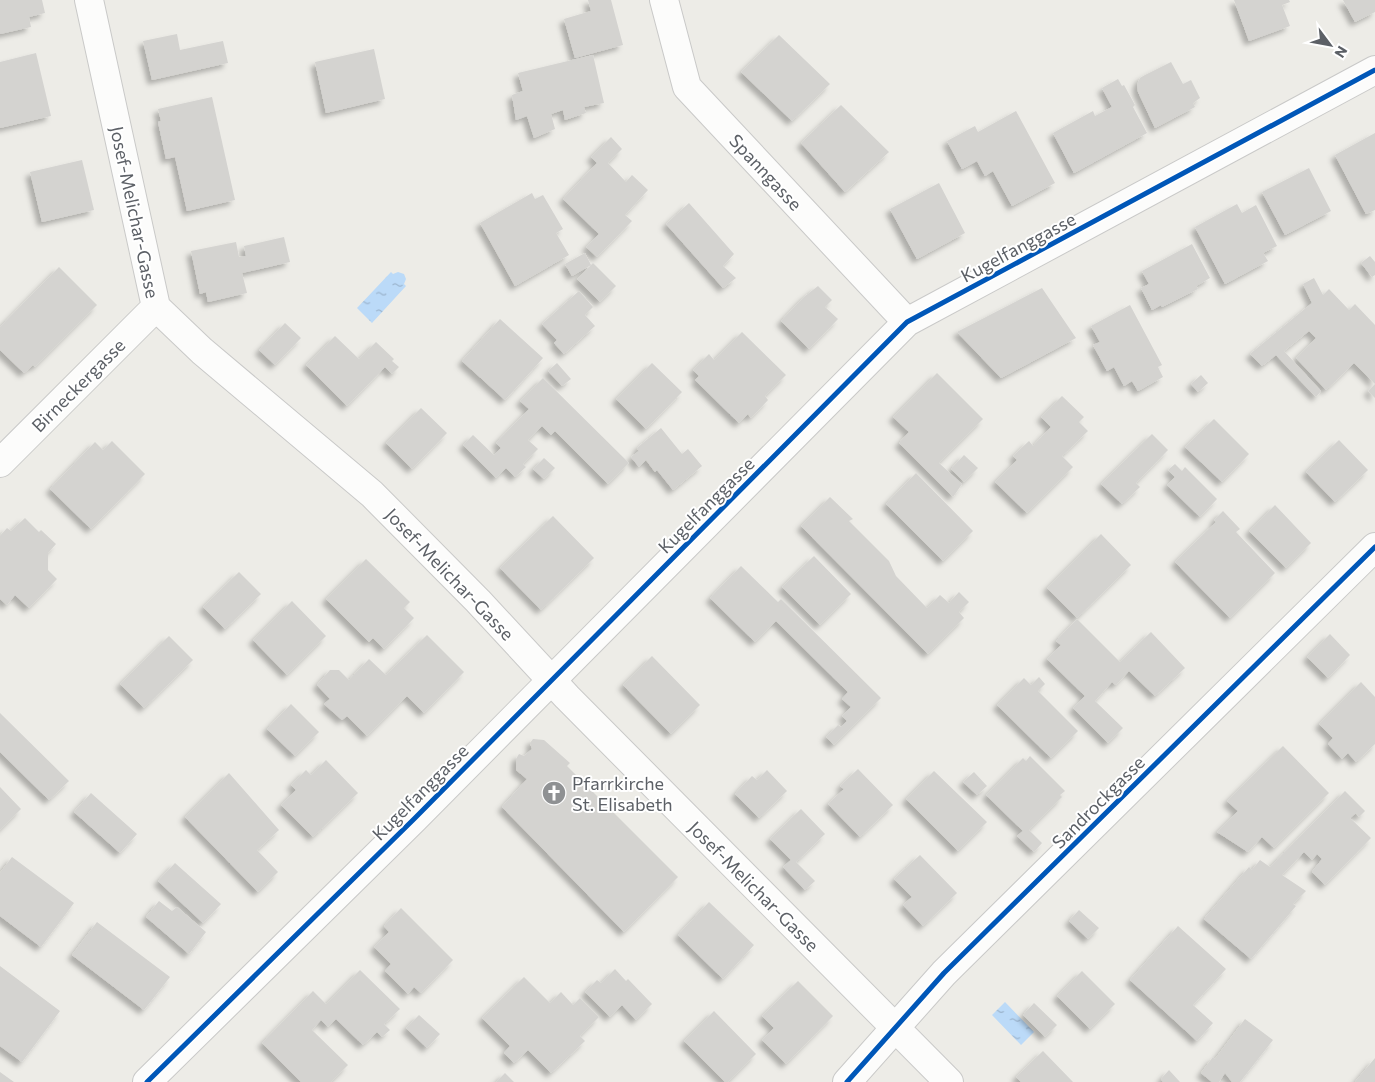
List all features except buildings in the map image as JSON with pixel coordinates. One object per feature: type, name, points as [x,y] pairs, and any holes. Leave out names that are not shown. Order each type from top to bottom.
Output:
[{"type":"street","name":"Josef-Melichar-Gasse","points":[[89,0],[156,307],[202,351],[372,494],[478,601],[551,680],[949,1082]]},
{"type":"street","name":"Spanngasse","points":[[664,0],[686,87],[907,322]]},
{"type":"street","name":"Kugelfanggasse","points":[[147,1082],[414,819],[907,322],[1375,70]]},
{"type":"street","name":"Birneckergasse","points":[[0,463],[156,307]]},
{"type":"street","name":"Sandrockgasse","points":[[847,1082],[944,973],[1375,547]]},
{"type":"water","points":[[391,272],[393,274],[398,272],[404,274],[406,279],[404,284],[406,286],[372,323],[357,308]]},
{"type":"water","points":[[1005,1002],[1034,1032],[1021,1045],[992,1015]]},
{"type":"cycle path","points":[[147,1082],[414,819],[907,322],[1375,70]]},
{"type":"cycle path","points":[[847,1082],[944,973],[1375,547]]},
{"type":"place","name":"Pfarrkirche St. Elisabeth","points":[[554,793]]}]
